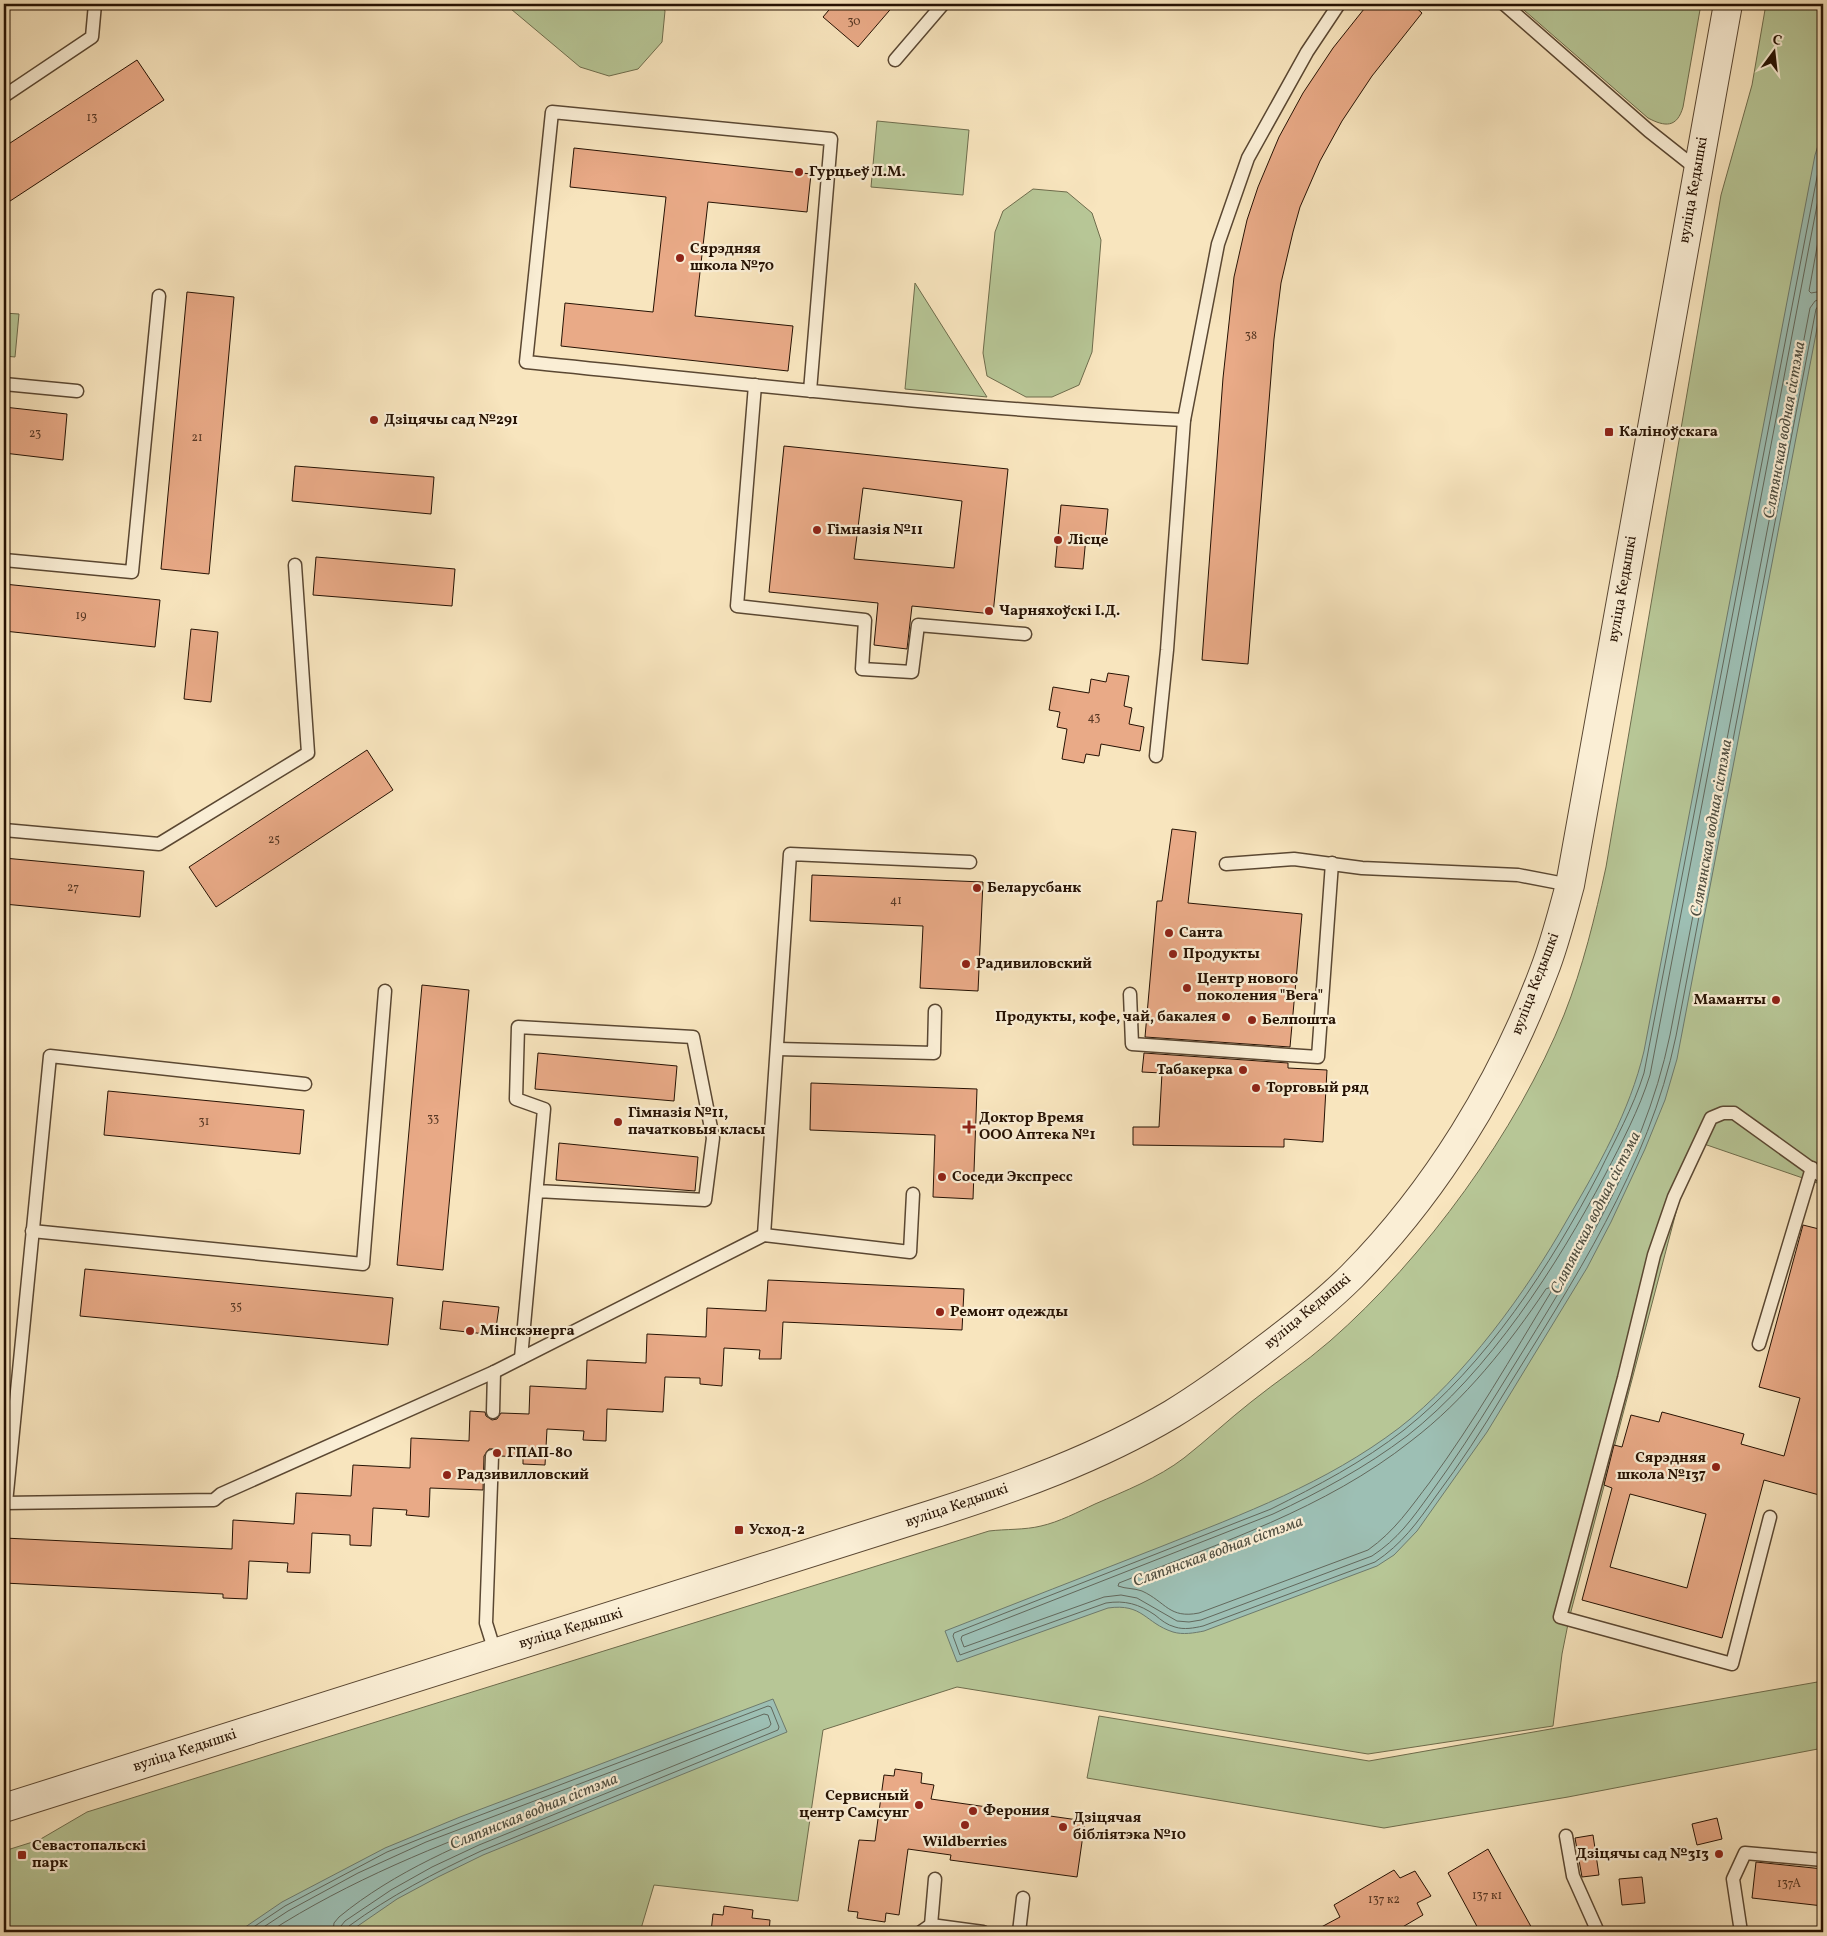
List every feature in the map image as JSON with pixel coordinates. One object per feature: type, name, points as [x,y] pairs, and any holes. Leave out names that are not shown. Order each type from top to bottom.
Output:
[{"type":"street","name":"вуліца Кедышкі","points":[[4,1808],[971,1502],[1030,1480],[1107,1448],[1171,1414],[1235,1372],[1290,1330],[1351,1277],[1407,1213],[1439,1169],[1494,1082],[1520,1030],[1545,969],[1570,885],[1728,4]]},
{"type":"lane","points":[[4,96],[92,38],[95,4]]},
{"type":"lane","points":[[895,60],[943,4]]},
{"type":"lane","points":[[1156,756],[1167,650],[1184,420],[1218,244],[1248,158],[1307,52],[1339,4]]},
{"type":"lane","points":[[1504,4],[1697,170]]},
{"type":"lane","points":[[810,391],[831,139],[552,112],[526,362],[810,391],[1044,412],[1184,420]]},
{"type":"lane","points":[[4,560],[132,572],[159,296]]},
{"type":"lane","points":[[4,384],[77,391]]},
{"type":"lane","points":[[756,385],[737,606],[864,620],[862,670],[912,672],[918,625],[1025,634]]},
{"type":"lane","points":[[4,830],[159,844],[308,753],[295,565]]},
{"type":"lane","points":[[764,1235],[790,854],[970,862]]},
{"type":"lane","points":[[1226,864],[1294,859],[1362,868],[1518,875],[1570,885]]},
{"type":"lane","points":[[1130,994],[1132,1044],[1318,1057],[1332,863]]},
{"type":"lane","points":[[32,1231],[363,1264],[385,991]]},
{"type":"lane","points":[[778,1049],[934,1053],[935,1011]]},
{"type":"lane","points":[[521,1358],[544,1109],[516,1099],[518,1027],[692,1037],[713,1138],[705,1200],[537,1191]]},
{"type":"lane","points":[[305,1084],[50,1056],[5,1503],[214,1500],[221,1494],[494,1372],[764,1235],[910,1252],[913,1194]]},
{"type":"lane","points":[[1770,1517],[1732,1664],[1560,1617],[1624,1378],[1654,1255],[1674,1197],[1711,1118],[1723,1113],[1734,1113],[1823,1177]]},
{"type":"lane","points":[[1759,1344],[1812,1168]]},
{"type":"lane","points":[[493,1412],[494,1372]]},
{"type":"lane","points":[[492,1456],[486,1623],[496,1652]]},
{"type":"lane","points":[[1566,1836],[1573,1876],[1598,1932]]},
{"type":"lane","points":[[1741,1932],[1733,1879],[1744,1853],[1823,1860]]},
{"type":"lane","points":[[935,1879],[926,1929],[983,1932]]},
{"type":"lane","points":[[1019,1932],[1023,1898]]},
{"type":"green space","points":[[505,4],[662,4],[665,11],[662,42],[638,69],[609,76],[580,67]]},
{"type":"green space","points":[[1517,4],[1701,4],[1683,107],[1677,119],[1670,124],[1665,124],[1648,118]]},
{"type":"green space","points":[[1766,4],[1823,4],[1823,1185],[1704,1144],[1679,1201],[1569,1619],[1562,1654],[1553,1726],[1368,1754],[957,1687],[823,1730],[798,1901],[654,1885],[640,1932],[4,1932],[4,1851],[39,1840],[87,1812],[989,1531],[1028,1528],[1048,1524],[1141,1484],[1184,1458],[1251,1402],[1330,1341],[1400,1271],[1465,1190],[1521,1103],[1564,1015],[1583,960],[1606,867],[1721,195],[1752,85]]},
{"type":"green space","points":[[877,121],[969,130],[963,195],[871,187]]},
{"type":"green space","points":[[1033,189],[1067,192],[1092,213],[1101,240],[1092,352],[1079,385],[1052,397],[1026,397],[987,376],[983,353],[995,232],[1003,211]]},
{"type":"green space","points":[[915,283],[987,397],[905,389]]},
{"type":"green space","points":[[4,313],[19,314],[15,357],[4,356]]},
{"type":"green space","points":[[1823,1681],[1823,1748],[1568,1797],[1384,1828],[1087,1778],[1099,1716],[1369,1761]]},
{"type":"water","name":"Сляпянская водная сістэма","points":[[1823,130],[1823,297],[1677,1059],[1665,1100],[1645,1149],[1587,1268],[1487,1432],[1417,1531],[1394,1555],[1377,1566],[1204,1631],[1185,1634],[1177,1633],[1164,1628],[1129,1608],[1108,1608],[957,1662],[945,1631],[1284,1496],[1371,1448],[1399,1428],[1447,1384],[1492,1332],[1533,1275],[1590,1180],[1622,1117],[1644,1051],[1815,155]]},
{"type":"water","name":"Сляпянская водная сістэма","points":[[773,1699],[787,1732],[483,1855],[397,1899],[349,1932],[238,1932],[282,1902],[385,1848],[460,1817]]},
{"type":"building","points":[[834,4],[895,4],[858,47],[823,17]]},
{"type":"building","points":[[1368,4],[1412,4],[1422,13],[1372,76],[1342,121],[1320,161],[1300,207],[1281,283],[1274,339],[1248,664],[1202,660],[1223,378],[1234,277],[1247,220],[1258,187],[1279,137],[1303,93],[1333,48]]},
{"type":"building","points":[[137,60],[164,100],[4,205],[4,147]]},
{"type":"building","name":"Сярэдняя школа №70","points":[[574,148],[811,174],[807,212],[708,202],[695,316],[793,326],[788,371],[561,346],[565,303],[653,312],[666,197],[570,187]]},
{"type":"building","points":[[187,292],[234,297],[209,574],[161,569]]},
{"type":"building","points":[[4,407],[67,414],[63,460],[4,453]]},
{"type":"building","name":"Гімназія №11","points":[[784,446],[1008,469],[993,614],[912,606],[907,649],[874,645],[878,603],[769,592]],"holes":[[[863,488],[962,501],[954,568],[854,559]]]},
{"type":"building","points":[[295,466],[434,477],[431,514],[292,501]]},
{"type":"building","points":[[1061,505],[1108,509],[1105,539],[1086,537],[1083,569],[1055,567]]},
{"type":"building","points":[[316,557],[455,569],[452,606],[313,595]]},
{"type":"building","points":[[4,584],[160,600],[155,647],[4,631]]},
{"type":"building","points":[[191,629],[218,632],[211,702],[184,699]]},
{"type":"building","points":[[1108,673],[1129,676],[1124,706],[1132,708],[1129,724],[1144,727],[1140,751],[1101,744],[1099,756],[1086,754],[1084,763],[1062,759],[1067,729],[1057,727],[1060,712],[1049,710],[1053,687],[1089,693],[1091,679],[1106,682]]},
{"type":"building","points":[[367,750],[393,790],[216,907],[189,867]]},
{"type":"building","points":[[1172,829],[1196,832],[1188,903],[1302,914],[1290,1047],[1145,1037],[1157,901],[1162,901]]},
{"type":"building","points":[[4,858],[144,871],[140,917],[4,904]]},
{"type":"building","points":[[812,875],[983,882],[978,991],[920,988],[923,926],[810,921]]},
{"type":"building","points":[[422,985],[469,990],[443,1270],[397,1265]]},
{"type":"building","points":[[538,1053],[677,1066],[674,1101],[535,1089]]},
{"type":"building","points":[[1144,1053],[1288,1063],[1288,1068],[1327,1070],[1323,1142],[1284,1139],[1284,1147],[1133,1145],[1133,1127],[1159,1127],[1162,1073],[1142,1072]]},
{"type":"building","points":[[811,1083],[977,1089],[973,1199],[933,1197],[935,1135],[810,1130]]},
{"type":"building","points":[[108,1091],[304,1110],[300,1154],[104,1135]]},
{"type":"building","points":[[559,1143],[698,1157],[695,1191],[556,1180]]},
{"type":"building","points":[[1803,1225],[1823,1230],[1823,1496],[1764,1480],[1722,1638],[1582,1600],[1612,1488],[1604,1485],[1614,1445],[1622,1447],[1631,1415],[1659,1422],[1662,1412],[1744,1434],[1741,1444],[1784,1456],[1800,1398],[1759,1387]],"holes":[[[1630,1494],[1706,1514],[1687,1588],[1610,1567]]]},
{"type":"building","points":[[85,1269],[393,1298],[388,1345],[80,1316]]},
{"type":"building","points":[[768,1280],[964,1289],[962,1330],[783,1322],[781,1359],[759,1359],[760,1350],[724,1348],[722,1386],[700,1384],[700,1378],[665,1377],[663,1412],[607,1409],[606,1441],[583,1440],[584,1431],[547,1429],[545,1465],[523,1464],[523,1457],[500,1456],[497,1449],[489,1449],[484,1456],[483,1490],[430,1488],[429,1517],[406,1515],[407,1510],[373,1508],[371,1546],[350,1545],[350,1535],[312,1533],[310,1573],[287,1572],[288,1563],[249,1561],[247,1599],[223,1598],[223,1594],[4,1583],[4,1538],[232,1549],[233,1520],[294,1524],[296,1493],[351,1496],[353,1465],[410,1468],[411,1438],[469,1441],[470,1411],[485,1412],[486,1416],[492,1420],[497,1419],[501,1413],[529,1414],[530,1386],[586,1389],[587,1360],[646,1363],[647,1334],[706,1337],[707,1308],[766,1311]]},
{"type":"building","points":[[443,1301],[499,1307],[495,1335],[440,1329]]},
{"type":"building","points":[[895,1769],[922,1773],[921,1783],[934,1785],[931,1799],[1085,1821],[1077,1877],[950,1860],[951,1855],[908,1849],[899,1915],[886,1913],[885,1922],[857,1918],[858,1912],[848,1911],[859,1840],[875,1841],[884,1775],[894,1776]]},
{"type":"building","points":[[1717,1818],[1722,1839],[1697,1845],[1692,1824]]},
{"type":"building","points":[[1593,1835],[1599,1875],[1582,1877],[1575,1838]]},
{"type":"building","points":[[1488,1849],[1534,1932],[1480,1932],[1448,1873]]},
{"type":"building","points":[[1756,1862],[1823,1869],[1823,1906],[1752,1898]]},
{"type":"building","points":[[1394,1870],[1400,1878],[1415,1871],[1431,1896],[1417,1903],[1423,1915],[1394,1932],[1312,1932],[1340,1917],[1334,1905]]},
{"type":"building","points":[[1642,1877],[1645,1903],[1622,1905],[1619,1879]]},
{"type":"building","points":[[724,1906],[753,1910],[752,1918],[770,1920],[769,1932],[711,1932],[713,1914],[723,1915]]},
{"type":"place","name":"Гурцьеў Л.М.","points":[[799,172]]},
{"type":"place","name":"Сярэдняя школа №70","points":[[680,258]]},
{"type":"place","name":"Дзіцячы сад №291","points":[[374,420]]},
{"type":"place","name":"Каліноўскага","points":[[1609,432]]},
{"type":"place","name":"Гімназія №11","points":[[817,530]]},
{"type":"place","name":"Лісце","points":[[1058,540]]},
{"type":"place","name":"Чарняхоўскі І.Д.","points":[[989,611]]},
{"type":"place","name":"Беларусбанк","points":[[977,888]]},
{"type":"place","name":"Санта","points":[[1169,933]]},
{"type":"place","name":"Продукты","points":[[1173,954]]},
{"type":"place","name":"Радивиловский","points":[[966,964]]},
{"type":"place","name":"Центр нового поколения \"Вега\"","points":[[1187,988]]},
{"type":"place","name":"Маманты","points":[[1776,1000]]},
{"type":"place","name":"Продукты, кофе, чай, бакалея","points":[[1226,1017]]},
{"type":"place","name":"Белпошта","points":[[1252,1020]]},
{"type":"place","name":"Табакерка","points":[[1243,1070]]},
{"type":"place","name":"Торговый ряд","points":[[1256,1088]]},
{"type":"place","name":"Гімназія №11, пачатковыя класы","points":[[618,1122]]},
{"type":"place","name":"Доктор Время ООО Аптека №1","points":[[969,1127]]},
{"type":"place","name":"Соседи Экспресс","points":[[942,1177]]},
{"type":"place","name":"Ремонт одежды","points":[[940,1312]]},
{"type":"place","name":"Мінскэнерга","points":[[470,1331]]},
{"type":"place","name":"ГПАП-80","points":[[497,1453]]},
{"type":"place","name":"Сярэдняя школа №137","points":[[1716,1467]]},
{"type":"place","name":"Радзивилловский","points":[[447,1475]]},
{"type":"place","name":"Усход-2","points":[[739,1530]]},
{"type":"place","name":"Сервисный центр Самсунг","points":[[919,1805]]},
{"type":"place","name":"Ферония","points":[[973,1811]]},
{"type":"place","name":"Wildberries","points":[[965,1825]]},
{"type":"place","name":"Дзіцячая бібліятэка №10","points":[[1063,1827]]},
{"type":"place","name":"Дзіцячы сад №313","points":[[1719,1854]]},
{"type":"place","name":"Севастопальскі парк","points":[[22,1855]]}]
